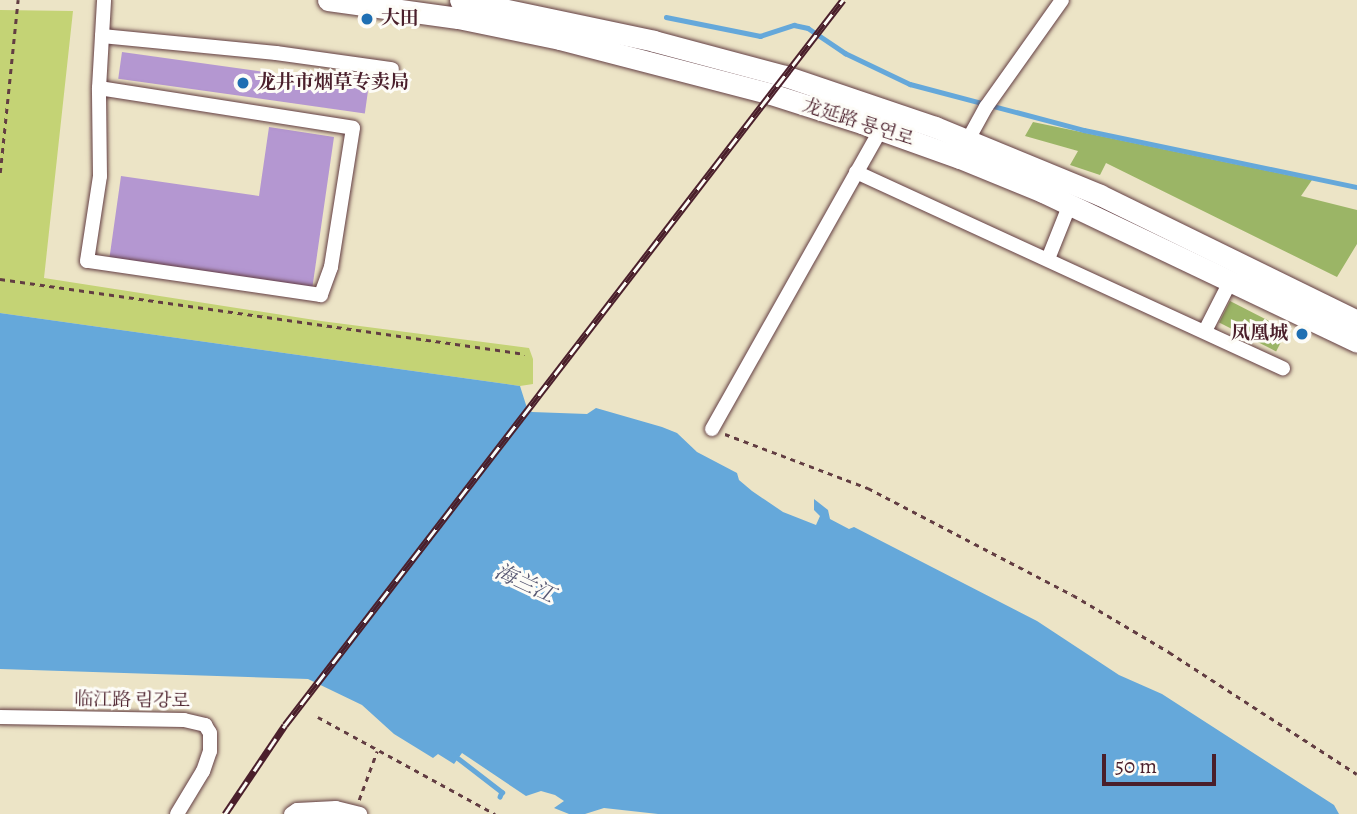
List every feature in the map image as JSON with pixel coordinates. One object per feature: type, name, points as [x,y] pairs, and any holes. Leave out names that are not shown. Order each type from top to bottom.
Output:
[{"type":"highway","name":"龙延路 룡연로","points":[[328,0],[510,12],[656,62],[771,94],[881,129],[964,148],[1070,204],[1357,342]]},
{"type":"highway","name":"龙延路 룡연로","points":[[460,0],[654,41],[785,76],[964,148],[1100,195],[1357,321]]},
{"type":"street","points":[[99,88],[353,128],[331,267],[321,295],[87,261],[100,176],[99,88],[104,0]]},
{"type":"street","points":[[964,148],[990,103],[1062,0]]},
{"type":"street","points":[[102,36],[276,53],[392,69]]},
{"type":"street","points":[[712,429],[881,129]]},
{"type":"street","points":[[856,173],[1283,368]]},
{"type":"street","points":[[1048,259],[1070,204]]},
{"type":"street","points":[[1205,331],[1231,280]]},
{"type":"street","name":"临江路 림강로","points":[[0,717],[184,720],[205,725],[210,733],[206,761],[177,814]]},
{"type":"street","points":[[290,814],[297,810],[336,808],[357,813]]},
{"type":"path","points":[[0,173],[18,0]]},
{"type":"path","points":[[0,279],[525,354]]},
{"type":"path","points":[[712,429],[867,488],[1073,595],[1169,652],[1357,774]]},
{"type":"path","points":[[318,717],[495,814]]},
{"type":"path","points":[[357,813],[377,751]]},
{"type":"green space","points":[[0,10],[73,11],[44,278],[321,321],[529,348],[533,359],[533,384],[520,386],[0,313]]},
{"type":"green space","points":[[1033,122],[1312,180],[1301,196],[1357,210],[1357,244],[1337,277],[1106,163],[1100,175],[1070,165],[1078,151],[1025,136]]},
{"type":"green space","points":[[1230,301],[1287,330],[1276,351],[1219,322]]},
{"type":"water","name":"海兰江","points":[[0,313],[520,386],[527,408],[532,412],[587,414],[596,408],[662,427],[677,433],[697,452],[737,473],[739,480],[783,512],[816,525],[820,516],[814,510],[814,499],[828,510],[830,519],[849,529],[854,527],[1037,621],[1119,675],[1162,694],[1334,805],[1339,814],[658,814],[604,808],[585,814],[569,814],[554,808],[564,801],[555,795],[541,791],[526,796],[462,753],[454,764],[438,754],[433,758],[394,734],[362,705],[308,679],[0,669]]},
{"type":"building","name":"龙井市烟草专卖局","points":[[122,52],[369,87],[365,113],[118,79]]},
{"type":"building","points":[[269,127],[334,137],[312,290],[109,261],[121,176],[259,196]]},
{"type":"waterway","points":[[666,17],[760,36],[794,25],[808,28],[845,53],[910,84],[1084,130],[1357,187]]},
{"type":"waterway","points":[[454,755],[502,792],[500,797]]},
{"type":"railway","points":[[225,814],[285,725],[843,0]]},
{"type":"place","name":"大田","points":[[367,19]]},
{"type":"place","name":"龙井市烟草专卖局","points":[[243,83]]},
{"type":"place","name":"凤凰城","points":[[1302,334]]}]
